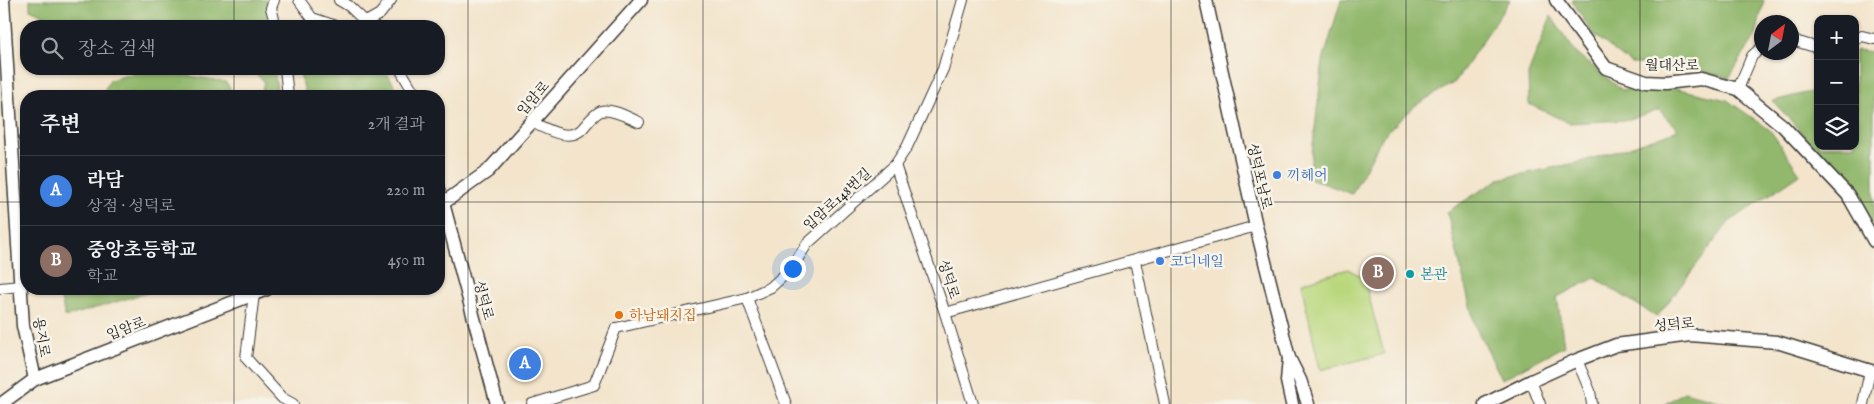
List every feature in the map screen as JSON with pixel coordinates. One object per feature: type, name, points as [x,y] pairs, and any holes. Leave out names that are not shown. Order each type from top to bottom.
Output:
[{"type":"street","name":"용지로","points":[[3,0],[3,46],[20,273]]},
{"type":"street","points":[[274,0],[272,8],[275,20]]},
{"type":"street","points":[[298,0],[312,18],[318,20]]},
{"type":"street","points":[[339,0],[360,20]]},
{"type":"street","points":[[372,20],[392,0]]},
{"type":"street","name":"입암로","points":[[445,202],[488,171],[641,0]]},
{"type":"street","name":"입암로148번길","points":[[532,404],[594,385],[616,328],[720,306],[747,298],[771,287],[791,270],[807,244],[895,165],[907,147],[943,70],[963,0]]},
{"type":"street","name":"성덕포남로","points":[[1206,0],[1256,226],[1289,358]]},
{"type":"street","name":"월대산로","points":[[1556,0],[1606,68],[1646,82],[1665,83],[1701,79],[1738,89],[1783,126],[1848,195],[1874,241]]},
{"type":"street","points":[[1859,38],[1862,36],[1874,39]]},
{"type":"street","points":[[1799,42],[1814,47]]},
{"type":"street","points":[[1738,89],[1754,54]]},
{"type":"street","points":[[286,75],[287,90]]},
{"type":"street","points":[[404,75],[412,90]]},
{"type":"street","points":[[532,122],[553,132],[564,134],[581,131],[601,111],[615,113],[639,122]]},
{"type":"street","name":"성덕로","points":[[895,165],[945,313],[971,399]]},
{"type":"street","name":"성덕로","points":[[445,219],[497,404]]},
{"type":"street","points":[[945,313],[1256,226]]},
{"type":"street","points":[[1135,261],[1165,404]]},
{"type":"street","points":[[0,288],[20,286]]},
{"type":"street","name":"용지로","points":[[21,295],[23,326],[35,379]]},
{"type":"street","name":"입암로","points":[[1,404],[35,379],[251,295]]},
{"type":"street","points":[[254,295],[246,358],[282,398],[292,404]]},
{"type":"street","points":[[747,298],[786,404]]},
{"type":"street","name":"성덕로","points":[[1485,404],[1530,381],[1616,345],[1690,335],[1777,342],[1872,372]]},
{"type":"street","points":[[1289,358],[1288,381],[1292,404]]},
{"type":"street","points":[[1289,358],[1300,380],[1308,404]]},
{"type":"street","points":[[1578,360],[1590,391],[1592,404]]},
{"type":"street","points":[[1863,404],[1872,372]]},
{"type":"street","points":[[1530,381],[1540,404]]},
{"type":"street","points":[[961,404],[971,399]]},
{"type":"green space","points":[[30,0],[269,0],[270,20],[54,20],[30,9]]},
{"type":"green space","points":[[1341,0],[1510,0],[1455,82],[1416,105],[1383,136],[1352,194],[1309,178],[1323,61]]},
{"type":"green space","points":[[1572,0],[1764,0],[1761,15],[1754,15],[1754,38],[1729,78],[1673,64],[1631,64],[1591,32]]},
{"type":"green space","points":[[1551,16],[1576,53],[1622,90],[1661,85],[1727,100],[1770,130],[1800,174],[1729,222],[1657,317],[1595,278],[1557,297],[1564,346],[1502,379],[1475,326],[1447,212],[1499,179],[1580,162],[1678,130],[1659,110],[1626,120],[1569,123],[1529,104],[1528,74]]},
{"type":"green space","points":[[1859,50],[1874,52],[1874,224],[1842,177],[1817,150],[1859,150]]},
{"type":"green space","points":[[127,75],[183,75],[226,82],[231,90],[104,90],[110,80]]},
{"type":"green space","points":[[257,75],[275,75],[277,90],[262,90],[264,81]]},
{"type":"green space","points":[[301,75],[388,75],[398,90],[304,90]]},
{"type":"green space","points":[[1814,91],[1814,146],[1773,101]]},
{"type":"green space","points":[[1348,269],[1364,278],[1384,354],[1320,370],[1301,283]]},
{"type":"green space","points":[[60,295],[140,295],[65,317]]},
{"type":"green space","points":[[1684,392],[1729,404],[1665,404]]},
{"type":"place","name":"끼헤어","points":[[1277,175]]},
{"type":"place","name":"코디네일","points":[[1160,261]]},
{"type":"place","name":"중앙초등학교","points":[[1378,273]]},
{"type":"place","name":"본관","points":[[1410,274]]},
{"type":"place","name":"하남돼지집","points":[[619,315]]},
{"type":"place","name":"라담","points":[[525,364]]}]
